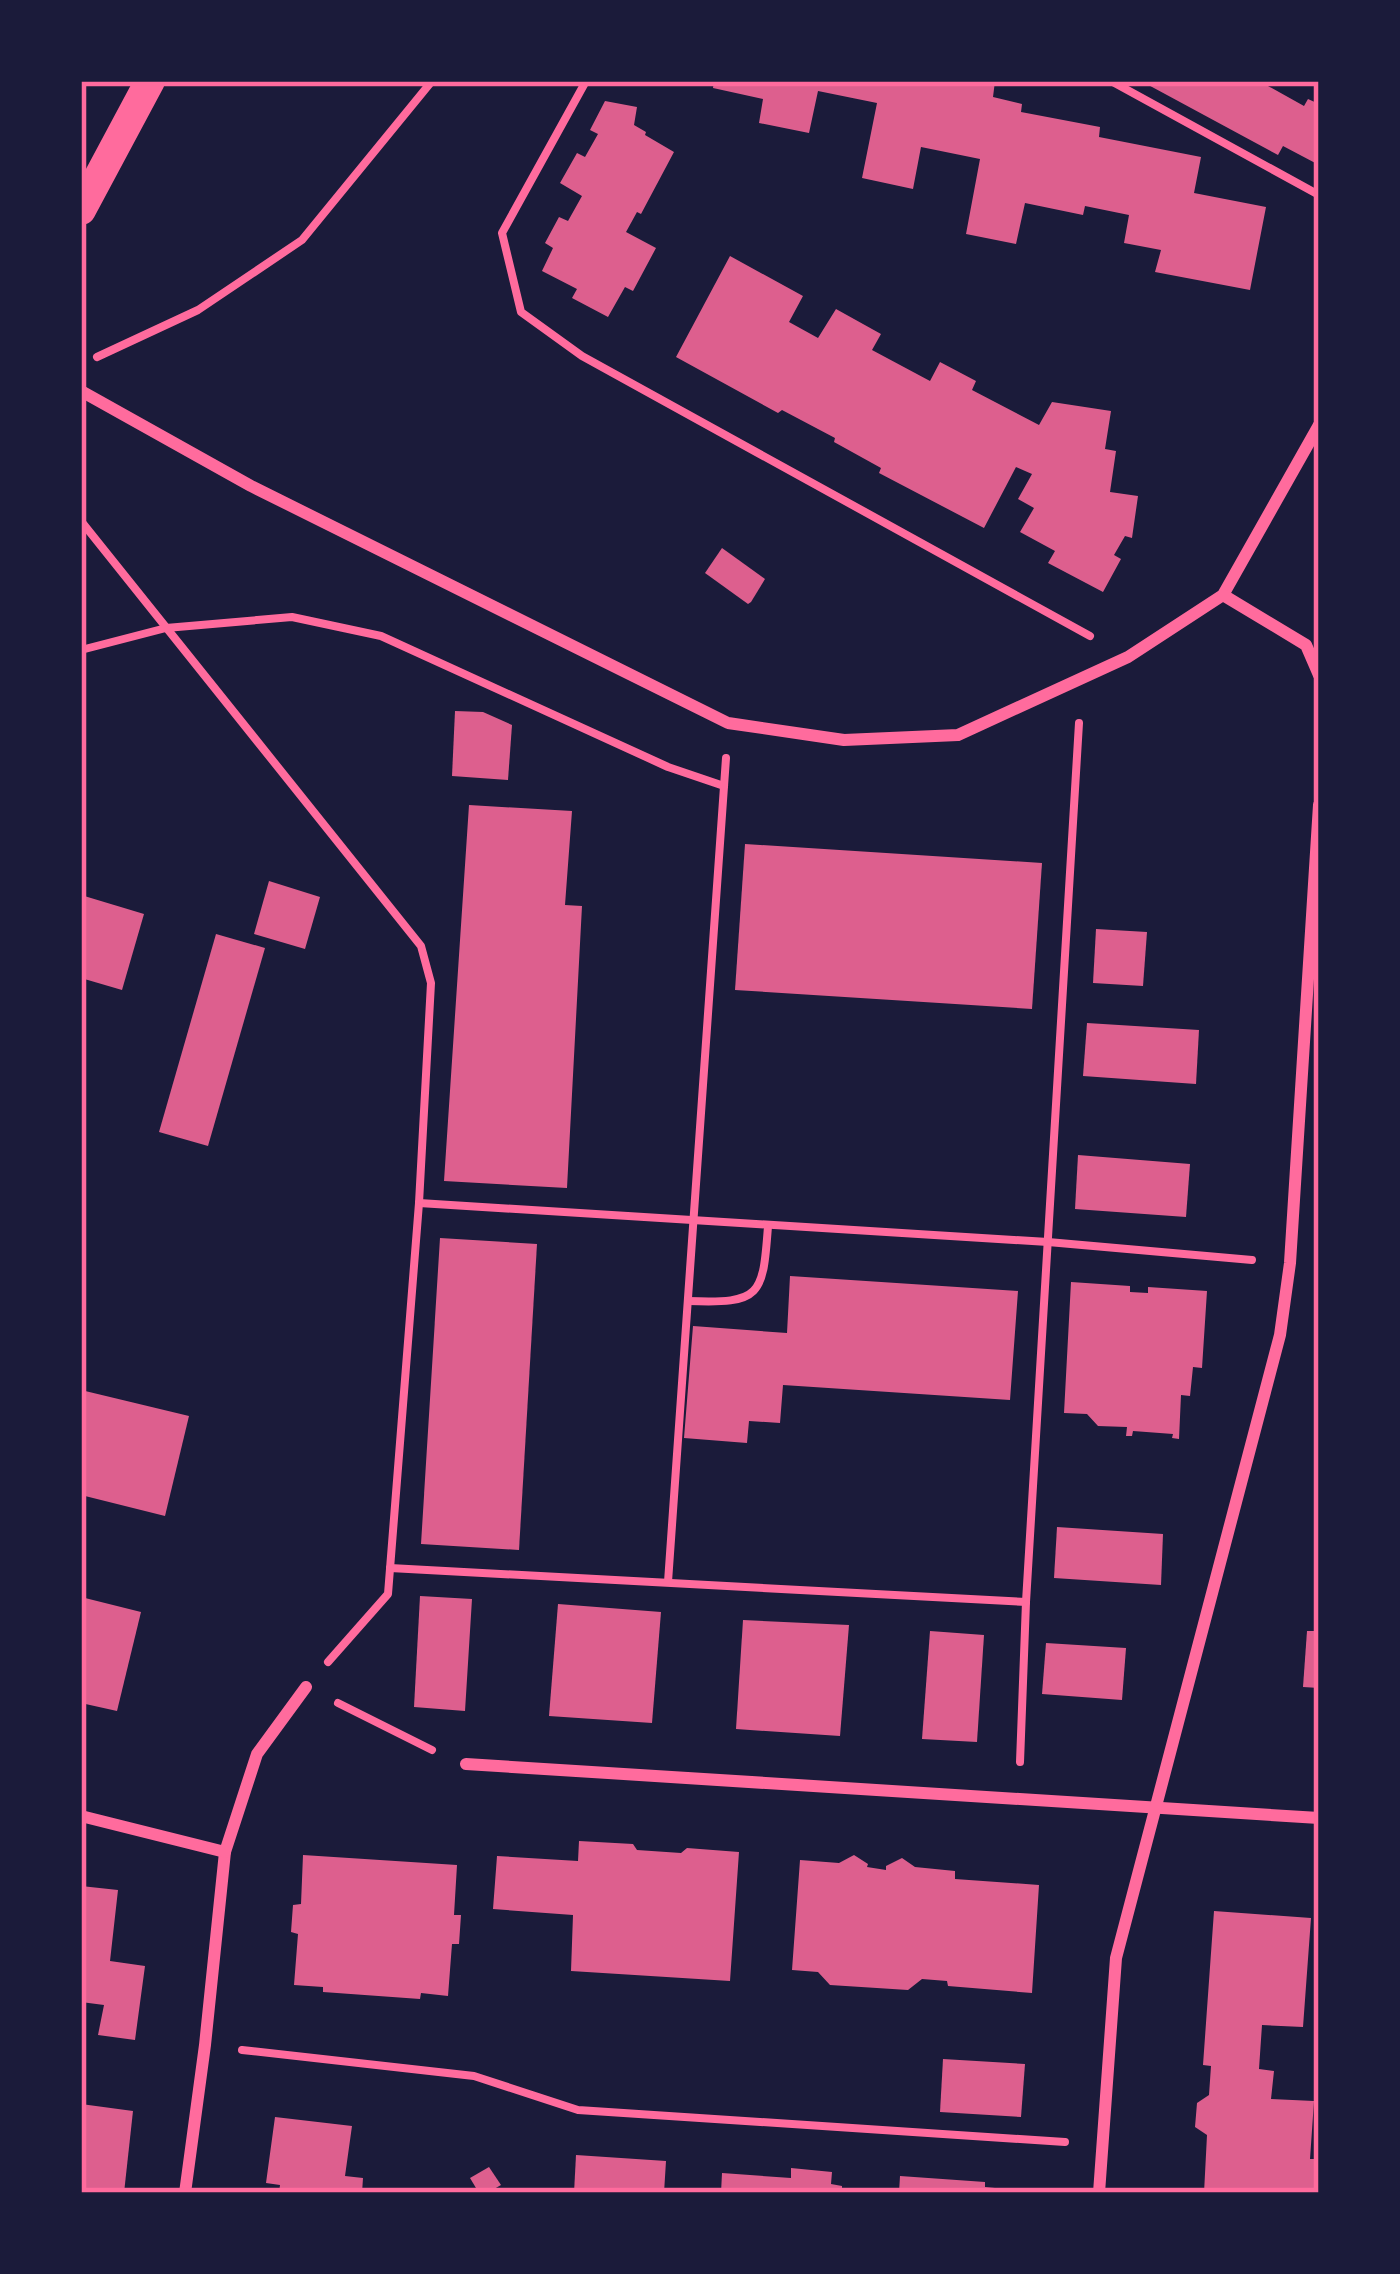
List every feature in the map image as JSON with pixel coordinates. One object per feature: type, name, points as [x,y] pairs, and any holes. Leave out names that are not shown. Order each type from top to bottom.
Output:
[{"type":"main road","points":[[81,210],[150,81]]},
{"type":"street","points":[[81,391],[251,486],[728,723],[844,740],[958,735],[1128,656],[1223,596],[1319,425]]},
{"type":"street","points":[[1223,596],[1306,645],[1319,675]]},
{"type":"street","points":[[1099,2193],[1116,1958],[1280,1335],[1290,1263],[1319,805]]},
{"type":"street","points":[[185,2193],[225,1852],[257,1754],[306,1687]]},
{"type":"street","points":[[466,1764],[1319,1818]]},
{"type":"street","points":[[81,1816],[225,1852]]},
{"type":"path","points":[[81,364],[198,310],[302,240],[432,81]]},
{"type":"path","points":[[586,81],[502,233],[520,312],[582,356],[1128,656]]},
{"type":"path","points":[[1111,81],[1319,195]]},
{"type":"path","points":[[81,521],[421,946],[431,983],[388,1594],[306,1687],[466,1764]]},
{"type":"path","points":[[81,650],[166,628],[292,616],[381,635],[668,767],[724,786]]},
{"type":"path","points":[[1019,1799],[1026,1601],[1082,677]]},
{"type":"path","points":[[668,1582],[728,723]]},
{"type":"path","points":[[419,1203],[1048,1242],[1290,1263]]},
{"type":"path","points":[[688,1300],[729,1303],[754,1292],[764,1274],[768,1226]]},
{"type":"path","points":[[390,1568],[1026,1601]]},
{"type":"path","points":[[205,2045],[474,2076],[578,2110],[1102,2144]]},
{"type":"building","points":[[714,81],[995,81],[993,97],[1022,104],[1021,112],[1100,127],[1099,137],[1201,157],[1194,193],[1266,207],[1250,290],[1155,272],[1161,250],[1124,243],[1129,215],[1085,206],[1083,215],[1025,203],[1016,244],[966,234],[980,159],[921,147],[913,189],[862,178],[877,103],[818,91],[809,133],[759,123],[763,99],[713,88]]},
{"type":"building","points":[[1141,81],[1259,81],[1304,106],[1308,99],[1319,104],[1319,165],[1283,146],[1278,155]]},
{"type":"building","points":[[605,101],[637,107],[634,125],[674,152],[641,214],[637,212],[626,232],[656,248],[633,291],[625,287],[608,317],[572,298],[577,289],[542,271],[553,248],[545,243],[559,217],[568,221],[582,196],[560,183],[577,153],[585,157],[598,134],[590,130]]},
{"type":"building","points":[[730,256],[803,296],[789,322],[818,338],[836,309],[881,334],[872,350],[930,381],[940,362],[976,381],[972,390],[1039,425],[1052,402],[1111,411],[1105,449],[1116,451],[1110,492],[1138,496],[1132,538],[1125,536],[1114,555],[1121,559],[1103,592],[1048,563],[1055,551],[1020,532],[1034,508],[1018,499],[1032,474],[1016,467],[984,528],[879,473],[881,468],[834,442],[835,438],[676,357]]},
{"type":"building","points":[[722,548],[765,579],[748,604],[705,573]]},
{"type":"building","points":[[455,711],[483,712],[512,725],[508,780],[452,776]]},
{"type":"building","points":[[469,805],[572,811],[565,905],[582,906],[567,1188],[444,1181]]},
{"type":"building","points":[[745,844],[1042,863],[1032,1009],[735,990]]},
{"type":"building","points":[[269,881],[320,897],[305,949],[254,934]]},
{"type":"building","points":[[81,895],[144,914],[122,990],[81,978]]},
{"type":"building","points":[[1096,929],[1147,932],[1143,986],[1093,983]]},
{"type":"building","points":[[216,934],[265,948],[208,1146],[159,1132]]},
{"type":"building","points":[[1087,1023],[1199,1030],[1196,1084],[1083,1076]]},
{"type":"building","points":[[1078,1155],[1190,1164],[1186,1217],[1075,1209]]},
{"type":"building","points":[[440,1238],[537,1244],[519,1550],[421,1544]]},
{"type":"building","points":[[790,1276],[1018,1291],[1010,1400],[783,1385],[780,1423],[749,1421],[747,1443],[684,1438],[693,1326],[787,1333]]},
{"type":"building","points":[[1071,1282],[1130,1286],[1130,1292],[1148,1293],[1148,1287],[1207,1291],[1202,1368],[1193,1367],[1190,1396],[1181,1395],[1179,1439],[1172,1438],[1173,1434],[1133,1431],[1126,1436],[1127,1427],[1098,1426],[1087,1414],[1064,1413]]},
{"type":"building","points":[[81,1390],[189,1416],[165,1516],[81,1495]]},
{"type":"building","points":[[1057,1527],[1163,1534],[1161,1585],[1054,1578]]},
{"type":"building","points":[[420,1596],[472,1599],[465,1711],[414,1707]]},
{"type":"building","points":[[81,1597],[141,1612],[117,1711],[81,1703]]},
{"type":"building","points":[[558,1604],[661,1612],[652,1723],[549,1716]]},
{"type":"building","points":[[743,1620],[849,1625],[840,1736],[736,1729]]},
{"type":"building","points":[[930,1631],[984,1635],[977,1742],[922,1739]]},
{"type":"building","points":[[1307,1631],[1319,1631],[1319,1688],[1303,1687]]},
{"type":"building","points":[[1046,1643],[1126,1648],[1122,1700],[1042,1694]]},
{"type":"building","points":[[579,1841],[633,1844],[637,1850],[739,1852],[730,1981],[571,1971],[573,1915],[493,1909],[497,1856],[578,1861]]},
{"type":"building","points":[[303,1855],[457,1865],[454,1915],[461,1915],[459,1944],[452,1944],[448,1996],[421,1993],[420,1999],[323,1992],[323,1987],[294,1985],[298,1934],[291,1932],[293,1905],[301,1904]]},
{"type":"building","points":[[854,1855],[867,1867],[886,1870],[902,1858],[915,1867],[955,1871],[955,1879],[1039,1885],[1032,1993],[948,1986],[947,1981],[922,1979],[908,1990],[830,1985],[818,1972],[792,1970],[800,1860],[839,1863]]},
{"type":"building","points":[[81,1886],[118,1890],[110,1961],[145,1966],[135,2040],[98,2035],[104,2005],[81,2002]]},
{"type":"building","points":[[1214,1911],[1311,1918],[1303,2027],[1262,2025],[1259,2069],[1274,2071],[1271,2099],[1314,2101],[1310,2159],[1319,2159],[1319,2193],[1204,2193],[1207,2135],[1195,2127],[1197,2103],[1209,2095],[1211,2066],[1203,2065]]},
{"type":"building","points":[[943,2059],[1025,2064],[1021,2117],[940,2112]]},
{"type":"building","points":[[81,2104],[133,2111],[124,2193],[81,2189]]},
{"type":"building","points":[[275,2117],[352,2126],[345,2176],[363,2178],[362,2193],[279,2193],[280,2185],[266,2183]]},
{"type":"building","points":[[576,2155],[666,2161],[664,2193],[574,2193]]},
{"type":"building","points":[[489,2167],[501,2185],[479,2193],[470,2178]]},
{"type":"building","points":[[791,2168],[832,2172],[831,2184],[842,2186],[842,2193],[721,2193],[722,2173],[791,2178]]},
{"type":"building","points":[[900,2176],[985,2182],[985,2187],[1015,2193],[899,2193]]}]
